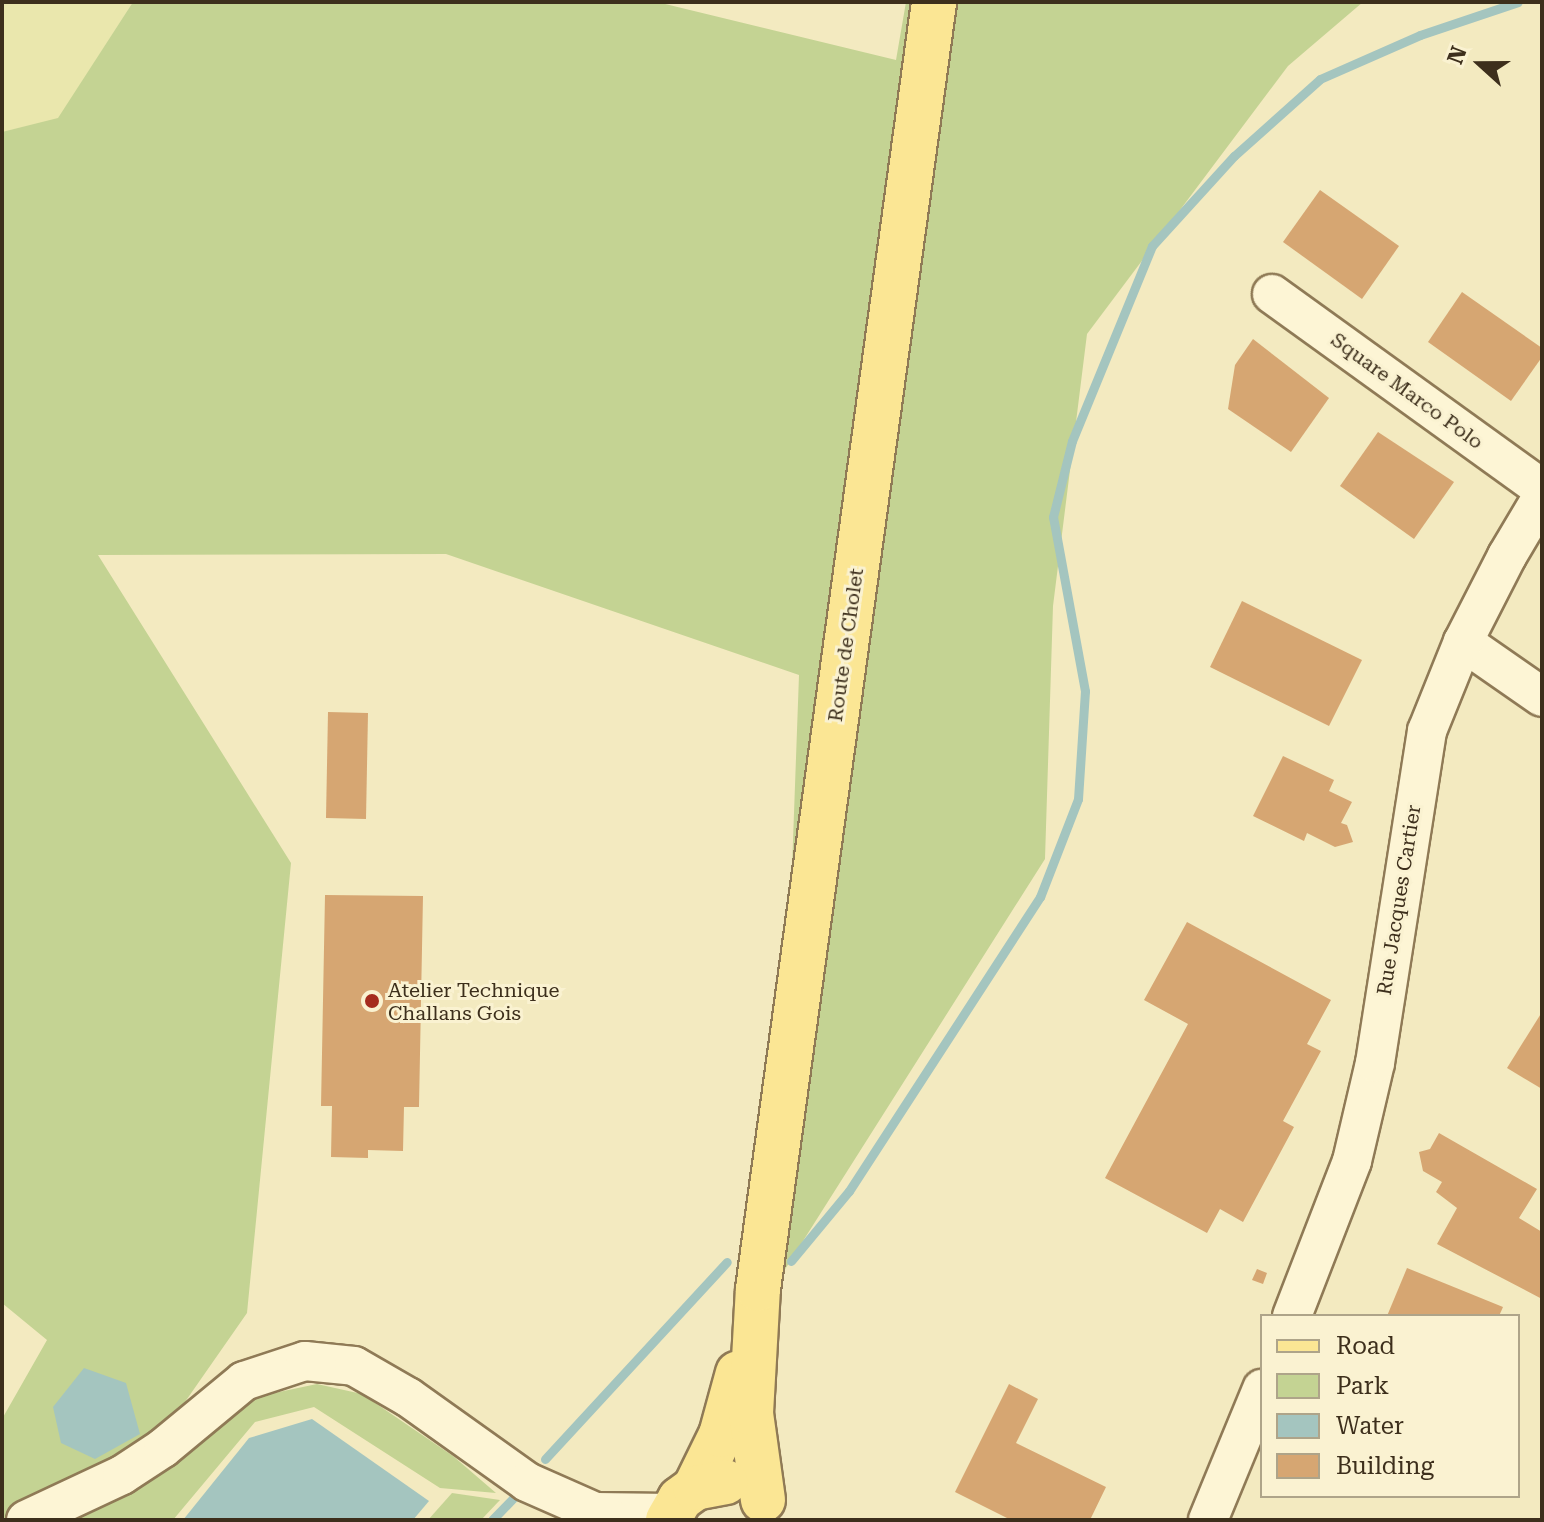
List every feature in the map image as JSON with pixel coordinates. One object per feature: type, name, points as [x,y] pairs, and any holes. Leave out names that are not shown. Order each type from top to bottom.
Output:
[{"type":"main road","name":"Route de Cholet","points":[[769,1510],[751,1413],[758,1289],[934,2]]},
{"type":"main road","name":"Route de Cholet","points":[[678,1507],[721,1435],[758,1289]]},
{"type":"main road","points":[[678,1507],[714,1482],[733,1482],[769,1510]]},
{"type":"street","name":"Square Marco Polo","points":[[1272,294],[1542,489]]},
{"type":"street","name":"Rue Jacques Cartier","points":[[1293,1314],[1352,1161],[1375,1063],[1422,749],[1463,642],[1507,556],[1542,497]]},
{"type":"street","points":[[1463,642],[1542,697]]},
{"type":"street","points":[[26,1520],[122,1475],[163,1448],[244,1381],[305,1361],[354,1366],[408,1397],[527,1482],[593,1515],[678,1507]]},
{"type":"street","points":[[1208,1520],[1260,1394]]},
{"type":"shaded area","points":[[2,2],[133,2],[58,119],[2,132]]},
{"type":"green space","points":[[133,2],[657,2],[896,60],[906,2],[1363,2],[1288,66],[1087,334],[1053,606],[1045,859],[777,1282],[799,675],[446,554],[98,555],[291,863],[247,1313],[118,1498],[246,1399],[317,1384],[362,1394],[453,1456],[496,1493],[440,1488],[314,1407],[255,1422],[173,1520],[2,1520],[2,1419],[47,1340],[2,1303],[2,132],[58,118]]},
{"type":"green space","points":[[452,1493],[500,1500],[481,1520],[428,1520]]},
{"type":"water","points":[[84,1368],[126,1383],[140,1434],[95,1459],[61,1443],[53,1407]]},
{"type":"water","points":[[312,1419],[429,1501],[413,1520],[183,1520],[249,1438]]},
{"type":"building","points":[[1320,190],[1399,246],[1362,299],[1283,242]]},
{"type":"building","points":[[1462,292],[1542,348],[1542,357],[1511,401],[1428,342]]},
{"type":"building","points":[[1253,339],[1329,398],[1291,452],[1228,409],[1235,365]]},
{"type":"building","points":[[1378,432],[1454,482],[1414,539],[1340,486]]},
{"type":"building","points":[[1242,601],[1362,660],[1329,726],[1210,667]]},
{"type":"building","points":[[328,712],[368,713],[366,819],[326,818]]},
{"type":"building","points":[[1283,756],[1334,780],[1329,791],[1352,802],[1341,823],[1347,825],[1353,842],[1335,847],[1307,833],[1304,841],[1253,816]]},
{"type":"building","name":"Atelier Technique Challans Gois","points":[[325,895],[423,896],[419,1107],[404,1107],[403,1151],[368,1150],[368,1158],[331,1157],[332,1106],[321,1106]]},
{"type":"building","points":[[1187,922],[1331,1000],[1307,1044],[1321,1051],[1283,1121],[1294,1127],[1243,1222],[1220,1209],[1207,1233],[1105,1178],[1188,1024],[1144,1000]]},
{"type":"building","points":[[1542,1012],[1542,1089],[1507,1068]]},
{"type":"building","points":[[1439,1133],[1537,1189],[1519,1218],[1542,1232],[1542,1299],[1437,1244],[1457,1208],[1436,1192],[1442,1182],[1423,1171],[1419,1152],[1430,1149]]},
{"type":"building","points":[[1407,1268],[1503,1307],[1500,1314],[1388,1314]]},
{"type":"building","points":[[1257,1269],[1267,1273],[1263,1284],[1252,1280]]},
{"type":"building","points":[[1009,1384],[1038,1399],[1016,1443],[1106,1487],[1090,1520],[1011,1520],[955,1492]]},
{"type":"waterway","points":[[791,1261],[849,1191],[1040,897],[1078,799],[1085,691],[1053,517],[1072,441],[1152,246],[1234,156],[1320,79],[1420,35],[1518,2]]},
{"type":"waterway","points":[[545,1459],[727,1262]]},
{"type":"waterway","points":[[492,1520],[513,1498]]},
{"type":"place","name":"Atelier Technique Challans Gois","points":[[372,1001]]}]
